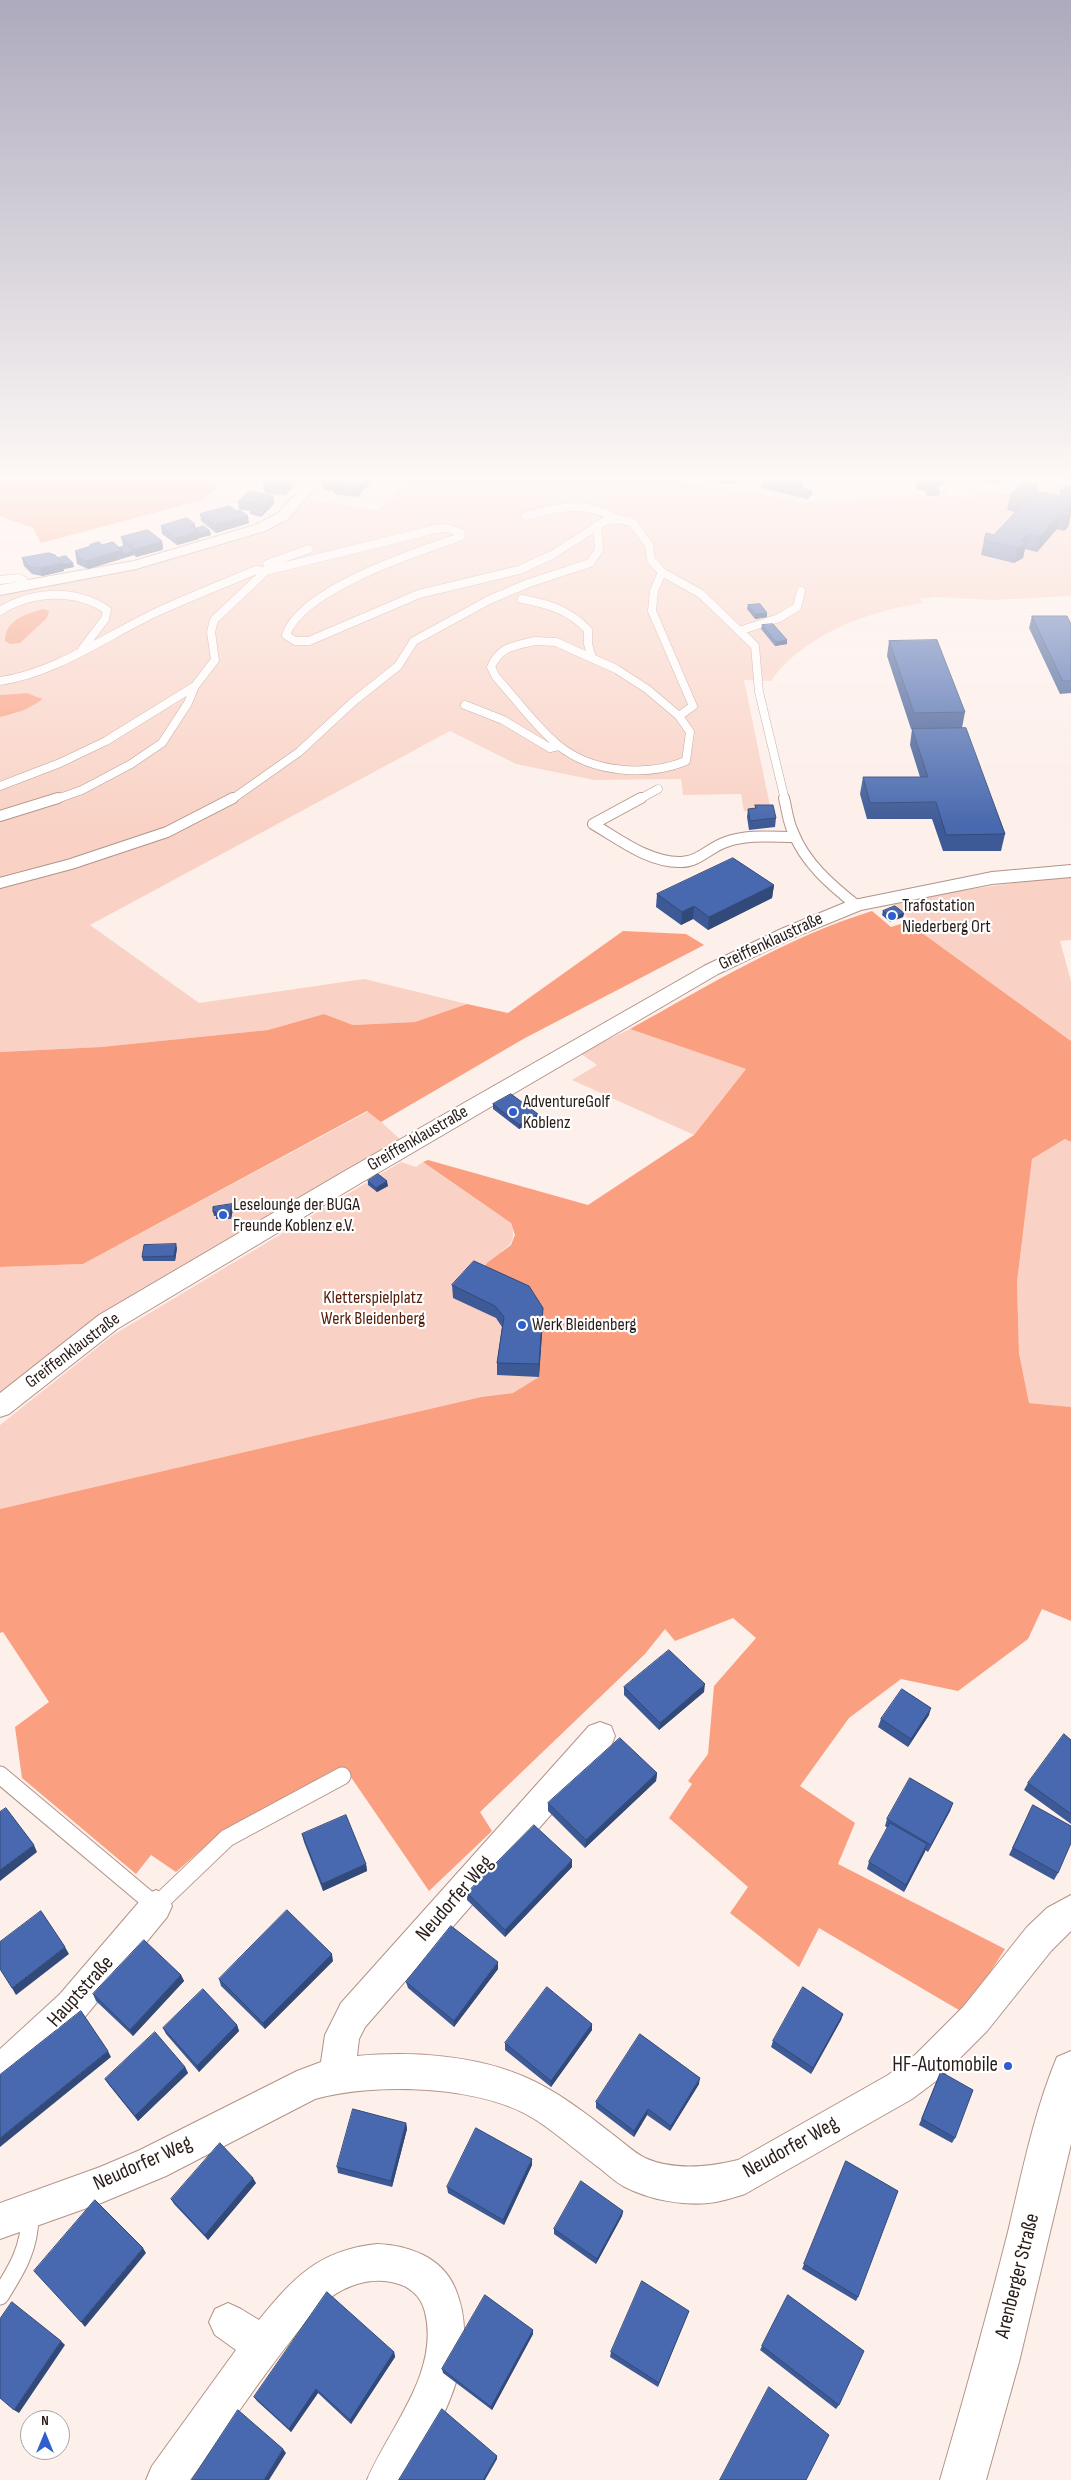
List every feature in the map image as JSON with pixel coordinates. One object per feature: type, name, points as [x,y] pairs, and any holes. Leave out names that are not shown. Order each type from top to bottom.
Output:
[{"type":"main road","name":"Arenberger Straße","points":[[963,2480],[998,2362],[1054,2130],[1071,2071]]},
{"type":"street","name":"Greiffenklaustraße","points":[[0,1407],[108,1322],[351,1178],[711,970],[788,933],[856,905],[992,878],[1071,871]]},
{"type":"street","name":"Neudorfer Weg","points":[[337,2075],[342,2035],[353,2015],[600,1736]]},
{"type":"street","name":"Hauptstraße","points":[[0,2072],[72,2006],[156,1906]]},
{"type":"street","name":"Neudorfer Weg","points":[[15,2216],[153,2163],[309,2083],[337,2075],[369,2072],[412,2072],[468,2078],[504,2088],[548,2107],[635,2173],[659,2180],[689,2185],[715,2184],[745,2176],[900,2087],[928,2066],[952,2043],[1040,1940],[1059,1920],[1071,1911]]},
{"type":"street","points":[[166,2480],[262,2346],[308,2291],[334,2273],[358,2264],[388,2262],[417,2270],[435,2287],[447,2314],[446,2341],[438,2379],[422,2415],[387,2480]]},
{"type":"street","points":[[228,2322],[262,2346]]},
{"type":"lane","points":[[0,611],[6,606],[25,600],[57,595]]},
{"type":"lane","points":[[69,595],[82,596],[99,602],[107,610],[105,619],[82,650]]},
{"type":"lane","points":[[0,681],[38,672],[157,612],[198,595]]},
{"type":"lane","points":[[0,816],[18,812],[82,790],[131,764],[162,743],[188,703],[195,686],[215,660],[211,632],[214,620],[240,595]]},
{"type":"lane","points":[[327,595],[288,629],[286,635],[289,638],[294,641],[303,642],[336,631],[415,595]]},
{"type":"lane","points":[[0,883],[71,864],[167,832],[240,796],[299,752],[354,701],[398,666],[414,640],[501,595]]},
{"type":"lane","points":[[652,595],[652,611],[693,706],[679,716]]},
{"type":"lane","points":[[702,595],[755,646],[759,692],[799,848],[837,890],[856,905]]},
{"type":"lane","points":[[739,630],[779,618],[797,607],[800,595]]},
{"type":"lane","points":[[522,599],[562,607],[580,620],[588,630],[588,644],[592,658]]},
{"type":"lane","points":[[535,641],[556,642],[616,669],[647,689],[679,716],[690,732],[689,751],[686,761],[663,770],[634,771],[611,767],[578,756],[559,746],[496,676],[491,667],[496,656],[509,647],[535,641]]},
{"type":"lane","points":[[0,786],[60,763],[106,741],[195,686]]},
{"type":"lane","points":[[465,705],[503,720],[550,748],[559,746]]},
{"type":"lane","points":[[658,789],[593,824],[659,859],[680,863],[700,859],[718,845],[744,838],[795,837]]},
{"type":"lane","points":[[0,1775],[156,1906],[226,1838],[342,1776]]},
{"type":"lane","points":[[0,2296],[27,2251],[30,2235],[15,2216]]},
{"type":"green space","points":[[0,595],[1071,595],[993,600],[935,597],[919,599],[925,603],[883,611],[862,618],[820,638],[801,650],[784,665],[771,681],[744,680],[771,811],[744,811],[741,794],[683,795],[681,779],[594,780],[516,764],[450,731],[90,925],[199,1003],[364,979],[467,1004],[415,1022],[353,1025],[324,1014],[268,1030],[101,1047],[0,1052],[0,717],[15,714],[43,699],[27,693],[0,695]]},
{"type":"green space","points":[[1071,877],[1071,940],[1060,941],[1071,981],[1071,1041],[907,922],[910,920],[894,904],[982,888]]},
{"type":"green space","points":[[630,1029],[746,1069],[694,1135],[572,1080],[597,1065],[580,1053]]},
{"type":"green space","points":[[369,1111],[401,1140],[0,1397],[0,1267],[83,1264]]},
{"type":"green space","points":[[1065,1139],[1071,1142],[1071,1407],[1029,1403],[1019,1353],[1017,1282],[1032,1159]]},
{"type":"green space","name":"Kletterspielplatz Werk Bleidenberg","points":[[401,1162],[416,1167],[423,1162],[511,1223],[512,1239],[509,1245],[502,1251],[543,1321],[539,1377],[514,1393],[481,1397],[0,1509],[0,1425],[113,1335]]},
{"type":"shaded area","points":[[43,609],[49,611],[47,618],[20,643],[10,644],[5,641],[6,634],[13,623],[30,613]]},
{"type":"shaded area","points":[[27,693],[43,699],[22,711],[0,717],[0,695]]},
{"type":"shaded area","points":[[872,911],[891,927],[907,922],[1071,1041],[1071,1142],[1065,1139],[1032,1159],[1017,1282],[1019,1353],[1029,1403],[1071,1407],[1071,1621],[1042,1609],[1028,1639],[958,1691],[901,1679],[849,1718],[800,1786],[855,1823],[838,1864],[1005,1949],[964,2013],[819,1928],[799,1967],[730,1913],[748,1887],[669,1818],[692,1784],[688,1781],[708,1754],[714,1686],[756,1638],[733,1618],[675,1641],[665,1629],[645,1654],[480,1812],[492,1831],[429,1891],[344,1767],[219,1834],[176,1872],[151,1855],[136,1874],[22,1778],[15,1727],[49,1702],[3,1632],[0,1633],[0,1509],[481,1397],[513,1393],[539,1377],[543,1320],[479,1275],[487,1263],[511,1245],[515,1235],[511,1223],[423,1162],[428,1160],[588,1205],[694,1135],[746,1069],[630,1029],[779,948],[809,934]]},
{"type":"shaded area","points":[[623,931],[686,934],[704,945],[525,1038],[381,1122],[367,1111],[83,1264],[0,1267],[0,1052],[101,1047],[268,1030],[324,1014],[353,1025],[415,1022],[467,1004],[508,1013]]},
{"type":"building","points":[[760,604],[767,613],[755,614],[748,605]]},
{"type":"building","points":[[1032,616],[1067,616],[1071,624],[1071,681],[1063,681]]},
{"type":"building","points":[[773,624],[787,640],[776,642],[762,625]]},
{"type":"building","points":[[937,640],[965,712],[914,713],[889,641]]},
{"type":"building","points":[[966,728],[1005,834],[946,835],[936,802],[870,803],[863,777],[928,777],[912,729]]},
{"type":"building","points":[[755,805],[773,805],[776,818],[750,821],[748,809],[756,808]]},
{"type":"building","points":[[733,858],[774,885],[709,917],[694,906],[682,912],[657,894]]},
{"type":"building","points":[[895,906],[904,913],[891,918],[883,911]]},
{"type":"building","points":[[511,1094],[538,1114],[519,1125],[493,1104]]},
{"type":"building","points":[[378,1174],[387,1181],[376,1188],[368,1181]]},
{"type":"building","points":[[232,1204],[230,1214],[215,1214],[216,1212],[213,1212],[213,1207]]},
{"type":"building","points":[[176,1244],[174,1256],[142,1257],[144,1245]]},
{"type":"building","name":"Werk Bleidenberg","points":[[474,1261],[529,1286],[543,1308],[539,1364],[497,1363],[504,1317],[495,1306],[452,1285]]},
{"type":"building","points":[[669,1650],[705,1684],[660,1723],[624,1687]]},
{"type":"building","points":[[902,1689],[931,1708],[911,1739],[881,1719]]},
{"type":"building","points":[[1064,1734],[1071,1740],[1071,1814],[1028,1783]]},
{"type":"building","points":[[620,1738],[657,1773],[586,1840],[548,1803]]},
{"type":"building","points":[[910,1778],[953,1803],[931,1845],[887,1819]]},
{"type":"building","points":[[1033,1805],[1071,1826],[1071,1843],[1058,1873],[1013,1848]]},
{"type":"building","points":[[6,1808],[34,1845],[0,1870],[0,1812]]},
{"type":"building","points":[[346,1815],[366,1864],[322,1884],[302,1834]]},
{"type":"building","points":[[890,1823],[927,1844],[906,1885],[869,1862]]},
{"type":"building","points":[[534,1825],[572,1860],[505,1930],[467,1893]]},
{"type":"building","points":[[287,1910],[332,1954],[263,2023],[219,1979]]},
{"type":"building","points":[[41,1911],[65,1947],[12,1988],[0,1969],[0,1942]]},
{"type":"building","points":[[451,1926],[498,1962],[454,2021],[406,1982]]},
{"type":"building","points":[[144,1940],[181,1975],[130,2030],[93,1994]]},
{"type":"building","points":[[547,1987],[592,2024],[551,2081],[505,2043]]},
{"type":"building","points":[[803,1987],[843,2014],[813,2068],[773,2041]]},
{"type":"building","points":[[203,1989],[237,2025],[197,2066],[163,2028]]},
{"type":"building","points":[[81,2011],[108,2051],[0,2138],[0,2075]]},
{"type":"building","points":[[155,2032],[185,2067],[135,2116],[105,2079]]},
{"type":"building","points":[[640,2034],[700,2078],[671,2126],[648,2109],[634,2131],[596,2102]]},
{"type":"building","points":[[941,2072],[973,2090],[955,2138],[922,2119]]},
{"type":"building","points":[[353,2109],[406,2123],[391,2181],[337,2167]]},
{"type":"building","points":[[476,2128],[532,2159],[503,2220],[447,2187]]},
{"type":"building","points":[[220,2143],[253,2178],[205,2235],[171,2199]]},
{"type":"building","points":[[846,2161],[898,2191],[858,2297],[804,2264]]},
{"type":"building","points":[[581,2181],[623,2211],[597,2259],[554,2229]]},
{"type":"building","points":[[95,2200],[143,2248],[81,2322],[34,2271]]},
{"type":"building","points":[[642,2281],[689,2311],[659,2383],[611,2352]]},
{"type":"building","points":[[327,2292],[394,2352],[350,2420],[316,2389],[289,2429],[254,2397]]},
{"type":"building","points":[[485,2295],[533,2330],[491,2407],[442,2369]]},
{"type":"building","points":[[788,2295],[864,2351],[839,2405],[762,2346]]},
{"type":"building","points":[[12,2302],[61,2341],[14,2410],[0,2398],[0,2319]]},
{"type":"building","points":[[769,2387],[829,2435],[806,2480],[720,2480]]},
{"type":"building","points":[[442,2409],[497,2456],[483,2480],[399,2480]]},
{"type":"building","points":[[238,2410],[283,2449],[264,2480],[192,2480]]},
{"type":"place","name":"Trafostation Niederberg Ort","points":[[892,916]]},
{"type":"place","name":"AdventureGolf Koblenz","points":[[513,1112]]},
{"type":"place","name":"Leselounge der BUGA Freunde Koblenz e.V.","points":[[223,1215]]},
{"type":"place","name":"Werk Bleidenberg","points":[[522,1325]]},
{"type":"place","name":"HF-Automobile","points":[[1008,2066]]}]
